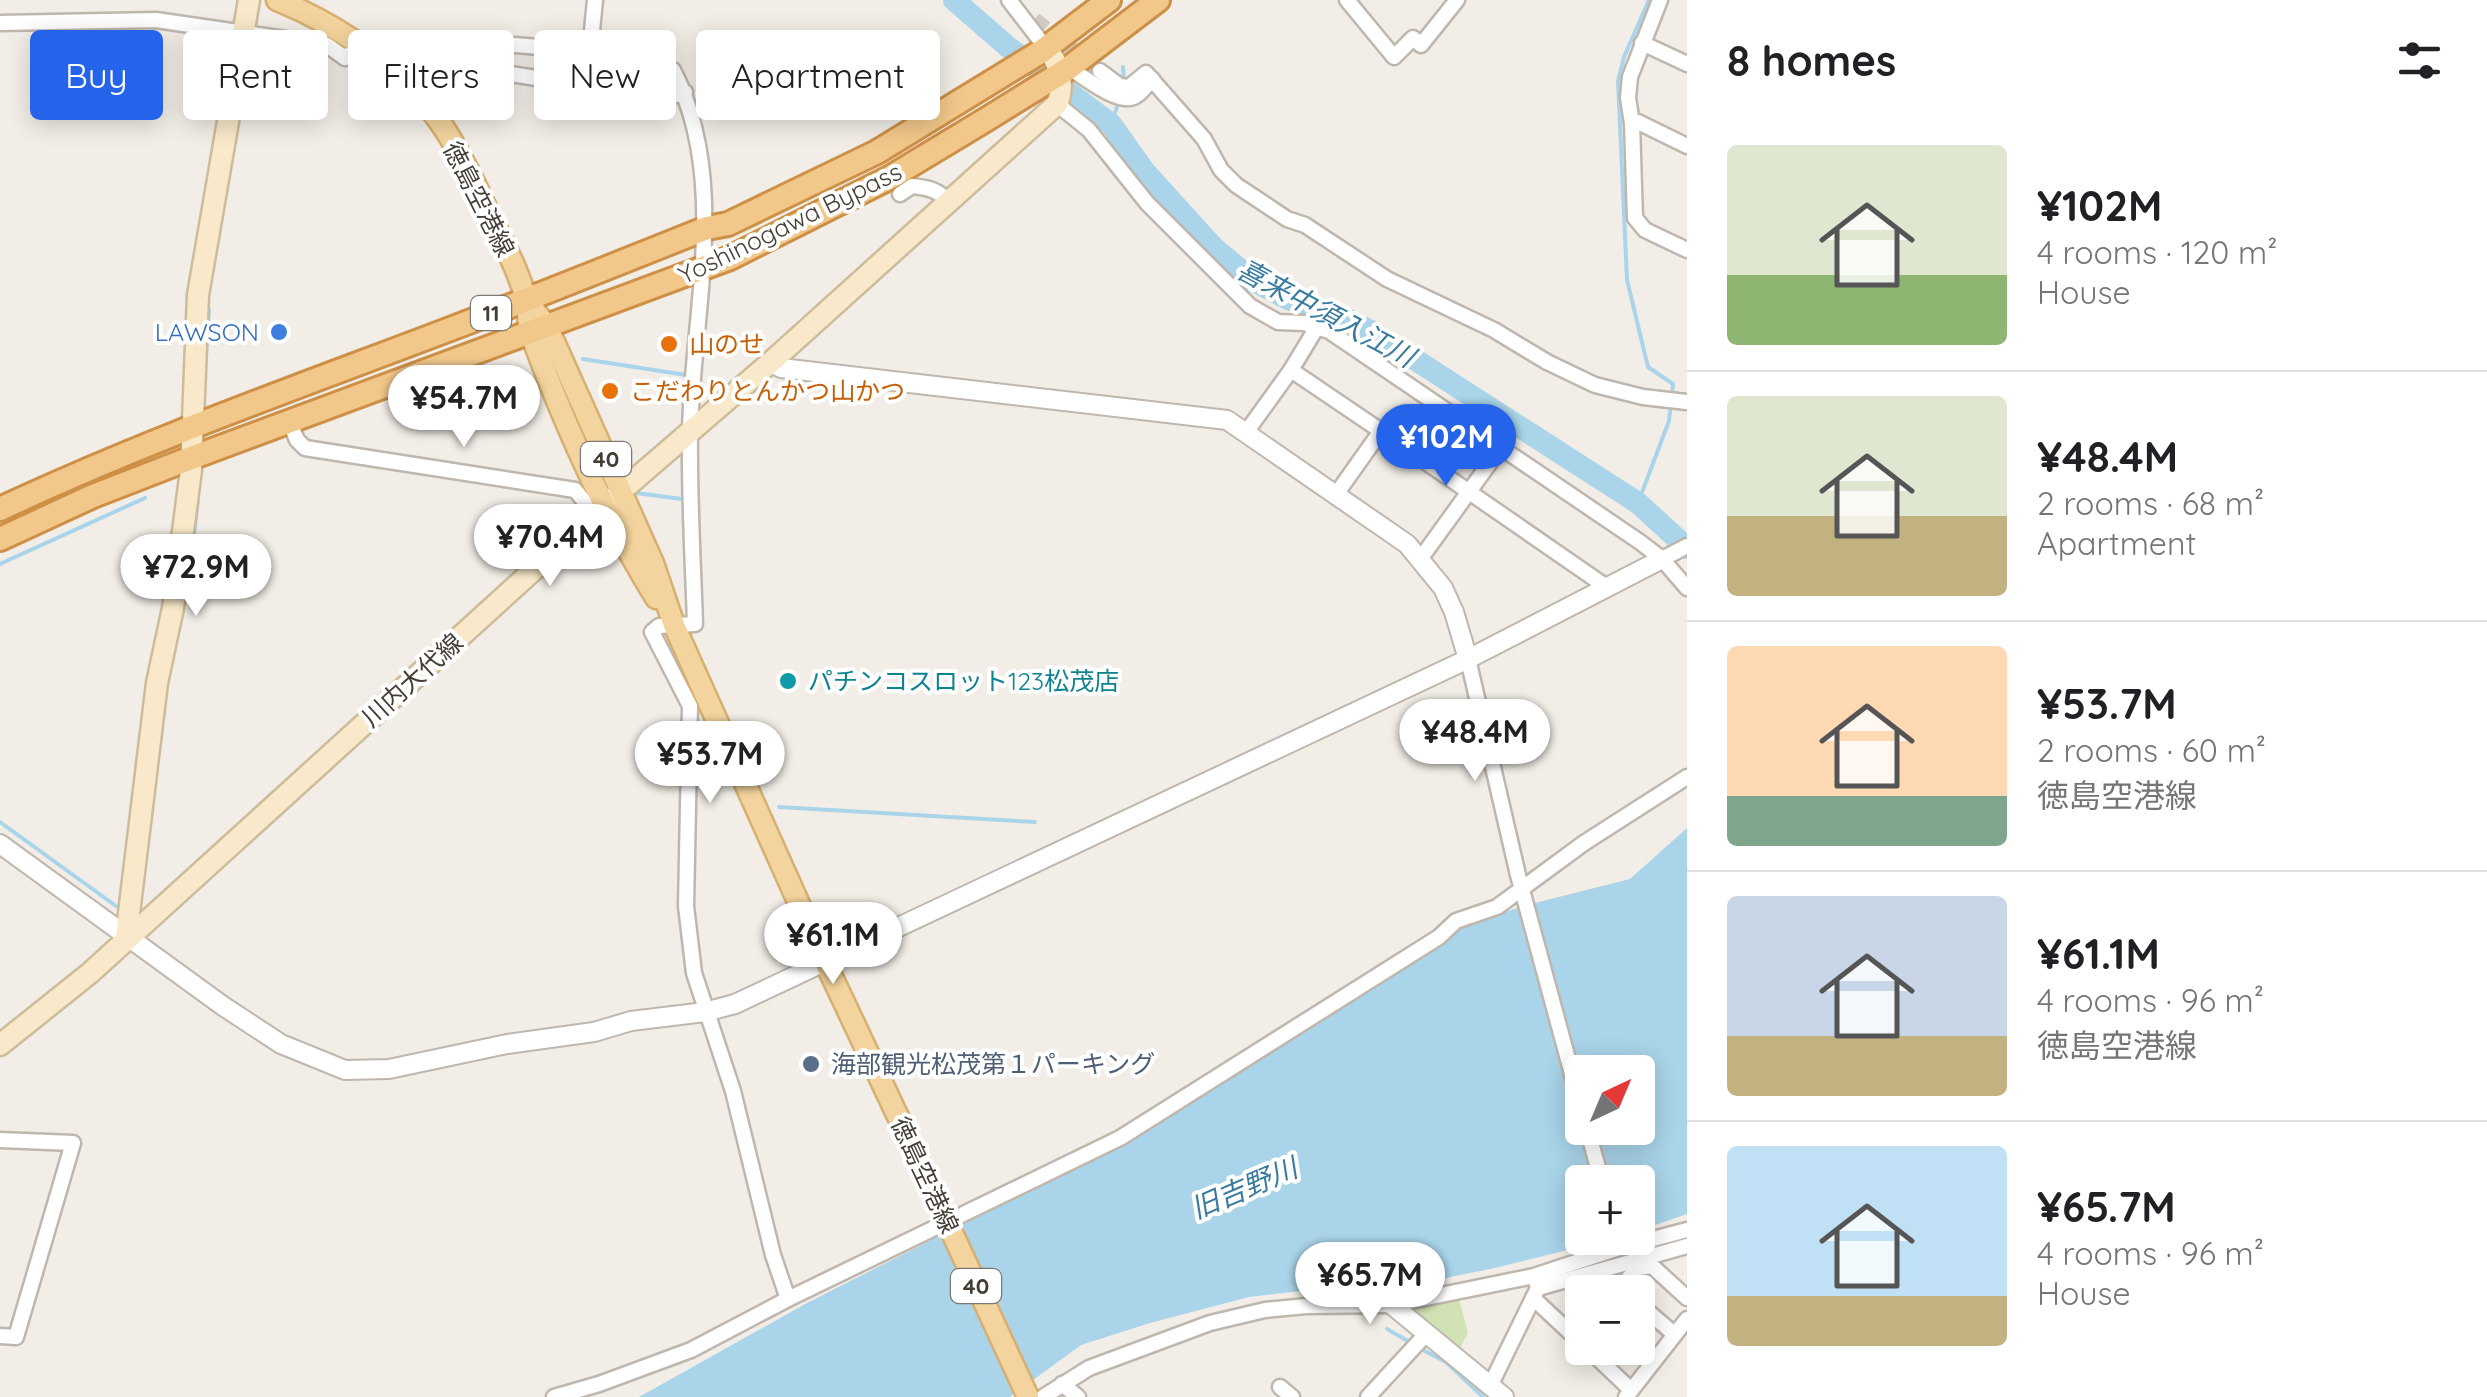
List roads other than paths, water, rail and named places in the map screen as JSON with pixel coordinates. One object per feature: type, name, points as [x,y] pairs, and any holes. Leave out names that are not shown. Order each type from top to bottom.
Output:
[{"type":"highway","name":"Yoshinogawa Bypass","points":[[0,510],[88,468],[192,426],[706,228],[728,224],[877,152],[972,96],[1057,72],[1110,0]]},
{"type":"highway","name":"Yoshinogawa Bypass","points":[[0,539],[93,496],[191,458],[702,270],[891,176],[988,119],[1158,0]]},
{"type":"main road","points":[[244,30],[249,0]]},
{"type":"main road","name":"徳島空港線","points":[[277,0],[348,38]]},
{"type":"main road","name":"川内大代線","points":[[0,1045],[90,973],[606,504],[948,202],[1057,72]]},
{"type":"main road","points":[[126,938],[158,684],[180,560],[191,458],[198,295],[228,120]]},
{"type":"main road","name":"徳島空港線","points":[[437,120],[472,179],[539,329],[606,504],[653,563],[674,625],[826,964],[1028,1397]]},
{"type":"street","points":[[514,45],[590,51],[595,0]]},
{"type":"street","points":[[1009,0],[1090,130],[1147,203],[1250,306],[1278,322],[1304,323],[1329,331],[1666,557],[1687,588]]},
{"type":"street","points":[[1018,0],[1035,19]]},
{"type":"street","points":[[1347,0],[1394,57],[1413,38],[1421,44],[1456,0]]},
{"type":"street","points":[[1660,0],[1630,76],[1628,98],[1638,226],[1687,249]]},
{"type":"street","points":[[0,23],[156,20],[244,30]]},
{"type":"street","points":[[1642,43],[1687,64]]},
{"type":"street","points":[[1100,71],[1123,92]]},
{"type":"street","points":[[1057,72],[1123,92]]},
{"type":"street","points":[[1123,92],[1146,74],[1204,139],[1220,170],[1236,185],[1387,279],[1494,330],[1595,385],[1687,402]]},
{"type":"street","points":[[514,75],[666,98],[684,92]]},
{"type":"street","points":[[676,76],[692,109],[706,228],[690,430],[695,624],[659,626],[652,632],[690,706],[686,906],[694,973],[733,1090],[773,1255],[788,1299]]},
{"type":"street","points":[[1632,123],[1638,122],[1687,146]]},
{"type":"street","points":[[900,194],[912,186],[938,190],[948,202]]},
{"type":"street","points":[[1248,431],[1317,327]]},
{"type":"street","points":[[771,362],[781,368],[902,384],[1218,418],[1248,431],[1408,544],[1443,588],[1454,612],[1567,1055]]},
{"type":"street","points":[[1292,370],[1608,588]]},
{"type":"street","points":[[289,422],[305,448],[574,490],[606,504]]},
{"type":"street","points":[[1337,493],[1382,431]]},
{"type":"street","points":[[1420,558],[1502,446]]},
{"type":"street","points":[[0,844],[126,938],[282,1044],[344,1070],[389,1069],[735,1004],[1468,659],[1687,546]]},
{"type":"street","points":[[554,1397],[692,1350],[788,1299],[1120,1138],[1440,937],[1456,921],[1525,894],[1584,843],[1687,777]]},
{"type":"street","points":[[0,1140],[74,1142],[16,1337],[0,1336]]},
{"type":"street","points":[[1655,1236],[1687,1230]]},
{"type":"street","points":[[1043,1397],[1088,1368],[1210,1323],[1292,1307],[1392,1305],[1535,1287],[1687,1246]]},
{"type":"street","points":[[1392,1305],[1497,1390],[1535,1287],[1597,1255]]},
{"type":"street","points":[[1632,1275],[1637,1268],[1652,1266],[1687,1298]]},
{"type":"street","points":[[1535,1287],[1565,1321]]},
{"type":"street","points":[[1655,1318],[1674,1334]]},
{"type":"street","points":[[1604,1365],[1629,1393],[1687,1319]]},
{"type":"street","points":[[1368,1397],[1427,1333]]},
{"type":"street","points":[[1062,1384],[1078,1397]]},
{"type":"water","name":"旧吉野川","points":[[1687,828],[1687,1214],[1655,1225],[1655,1165],[1565,1165],[1565,1251],[1367,1294],[1318,1289],[1249,1297],[1150,1323],[1081,1345],[1010,1397],[639,1397],[807,1303],[1146,1131],[1470,923],[1630,879]]},
{"type":"waterway","name":"喜来中須入江川","points":[[954,0],[1008,47],[1111,124],[1145,172],[1213,247],[1254,281],[1290,300],[1331,311],[1369,330],[1638,503],[1687,548]]},
{"type":"waterway","points":[[1638,503],[1669,421],[1673,384],[1648,367],[1627,280],[1618,81],[1649,0]]},
{"type":"waterway","points":[[1123,67],[1124,82]]},
{"type":"waterway","points":[[1111,124],[1119,101]]},
{"type":"waterway","points":[[204,385],[209,310]]},
{"type":"waterway","points":[[583,359],[686,375]]},
{"type":"waterway","points":[[313,442],[584,484]]},
{"type":"waterway","points":[[636,493],[682,499]]},
{"type":"waterway","points":[[0,564],[145,498]]},
{"type":"waterway","points":[[189,578],[198,499]]},
{"type":"waterway","points":[[779,807],[1035,822]]},
{"type":"waterway","points":[[0,822],[116,906]]},
{"type":"waterway","points":[[1387,1329],[1413,1344]]},
{"type":"waterway","points":[[1421,1349],[1446,1362],[1483,1397]]},
{"type":"tunnel","points":[[1035,19],[1100,71]]},
{"type":"place","name":"LAWSON","points":[[279,332]]},
{"type":"place","name":"山のせ","points":[[669,344]]},
{"type":"place","name":"こだわりとんかつ山かつ","points":[[610,391]]},
{"type":"place","name":"パチンコスロット123松茂店","points":[[788,681]]},
{"type":"place","name":"海部観光松茂第１パーキング","points":[[811,1064]]}]
